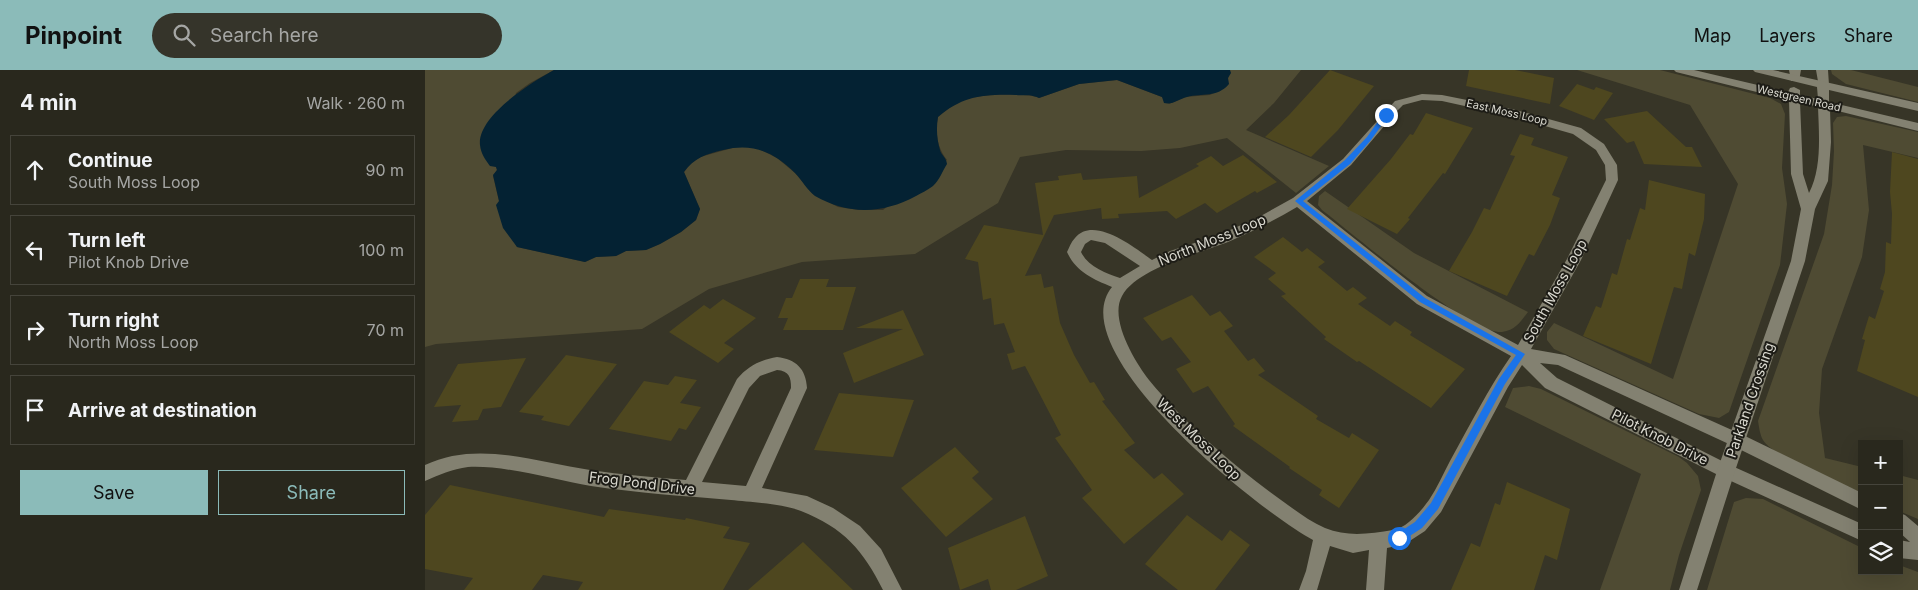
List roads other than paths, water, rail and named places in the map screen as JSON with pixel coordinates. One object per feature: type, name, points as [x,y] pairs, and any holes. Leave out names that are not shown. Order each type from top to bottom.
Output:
[{"type":"street","name":"Westgreen Road","points":[[1680,70],[1918,126]]},
{"type":"street","name":"Westgreen Road","points":[[1759,70],[1795,74],[1823,85],[1918,107]]},
{"type":"street","name":"Parkland Crossing","points":[[1688,590],[1726,471],[1798,261],[1808,209],[1822,181],[1825,142],[1822,70]]},
{"type":"street","name":"Parkland Crossing","points":[[1795,74],[1797,174],[1808,209]]},
{"type":"street","name":"East Moss Loop","points":[[1409,100],[1422,97],[1442,98],[1529,117],[1577,131],[1600,147]]},
{"type":"street","name":"North Moss Loop","points":[[1135,274],[1150,266],[1224,238],[1264,220],[1298,201],[1347,162],[1393,108],[1409,100]]},
{"type":"street","name":"South Moss Loop","points":[[1353,544],[1399,538],[1419,525],[1435,506],[1502,382],[1521,354],[1574,260],[1612,180],[1611,165],[1600,147]]},
{"type":"street","name":"Pilot Knob Drive","points":[[1298,201],[1422,300],[1521,354],[1551,383],[1726,471],[1858,531]]},
{"type":"street","name":"North Moss Loop","points":[[1122,286],[1081,264],[1076,259],[1074,252],[1080,241],[1092,235],[1108,237],[1150,266]]},
{"type":"street","name":"West Moss Loop","points":[[1135,274],[1114,295],[1111,320],[1118,342],[1143,384],[1176,420],[1213,455],[1259,494],[1300,524],[1323,536],[1353,544]]},
{"type":"street","name":"Pilot Knob Drive","points":[[1521,354],[1561,359],[1737,440],[1858,500]]},
{"type":"street","points":[[690,489],[743,384],[754,372],[769,365],[785,364],[795,368],[801,377],[799,388],[751,494]]},
{"type":"street","name":"Frog Pond Drive","points":[[425,473],[442,465],[468,460],[494,461],[592,478],[751,494],[801,502],[827,514],[854,532],[875,555],[893,590]]},
{"type":"street","points":[[1903,524],[1918,537]]},
{"type":"street","points":[[1308,590],[1315,571],[1323,536]]},
{"type":"street","points":[[1375,590],[1378,568],[1378,542]]},
{"type":"street","points":[[1903,549],[1918,550]]},
{"type":"water","points":[[554,70],[1230,70],[1231,73],[1228,78],[1229,84],[1219,91],[1187,97],[1170,103],[1164,103],[1162,97],[1117,80],[1079,84],[1039,98],[1027,95],[993,95],[965,101],[938,117],[938,142],[947,164],[935,184],[904,202],[878,209],[865,210],[840,207],[815,196],[787,165],[762,151],[753,148],[734,148],[711,153],[696,160],[684,172],[700,209],[696,220],[681,232],[646,250],[626,251],[616,256],[596,257],[585,262],[517,247],[503,228],[496,205],[499,201],[493,175],[497,170],[496,167],[490,166],[483,156],[480,145],[481,134],[496,112],[520,91]]}]
